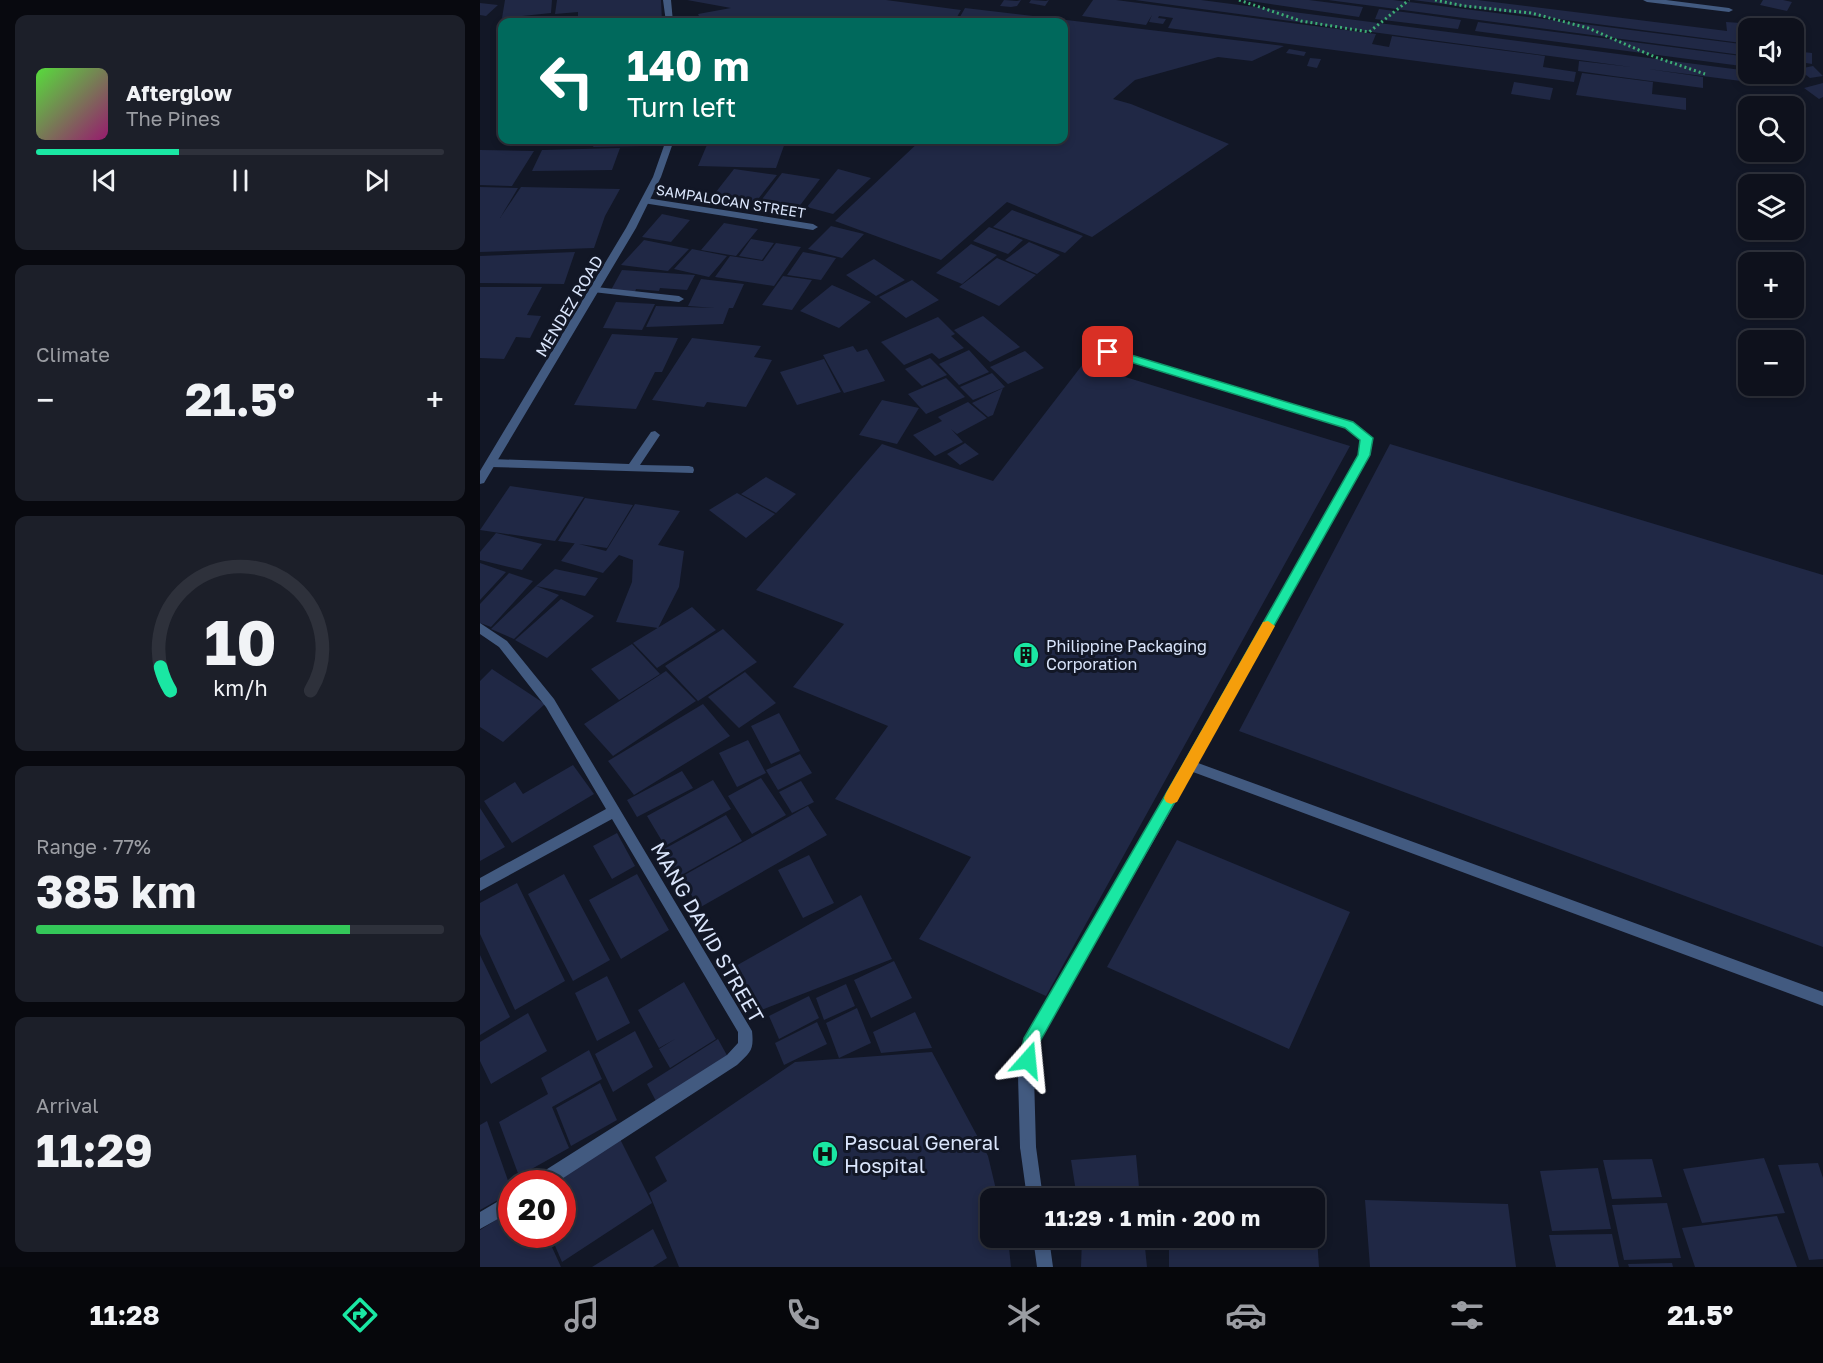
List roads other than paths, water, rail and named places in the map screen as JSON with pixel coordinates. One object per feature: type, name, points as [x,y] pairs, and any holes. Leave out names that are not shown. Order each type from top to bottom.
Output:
[{"type":"street","points":[[667,0],[669,18]]},
{"type":"street","points":[[1647,0],[1729,10]]},
{"type":"street","name":"MENDEZ ROAD","points":[[480,480],[596,290],[646,201],[668,144]]},
{"type":"street","name":"SAMPALOCAN STREET","points":[[646,201],[680,204],[813,227]]},
{"type":"street","points":[[596,290],[679,299]]},
{"type":"street","points":[[1034,1188],[1028,1147],[1026,1076],[1030,1044],[1364,455],[1366,438],[1349,425],[1086,345]]},
{"type":"street","points":[[633,467],[655,435]]},
{"type":"street","points":[[491,463],[688,470]]},
{"type":"street","name":"MANG DAVID STREET","points":[[480,628],[503,644],[550,703],[745,1031],[746,1046],[732,1060],[561,1170]]},
{"type":"street","points":[[1190,765],[1823,999]]},
{"type":"street","points":[[480,885],[613,812]]},
{"type":"street","points":[[480,1221],[498,1210]]},
{"type":"street","points":[[1042,1248],[1045,1267]]},
{"type":"place","name":"Philippine Packaging Corporation","points":[[1026,655]]},
{"type":"place","name":"Pascual General Hospital","points":[[825,1154]]}]
